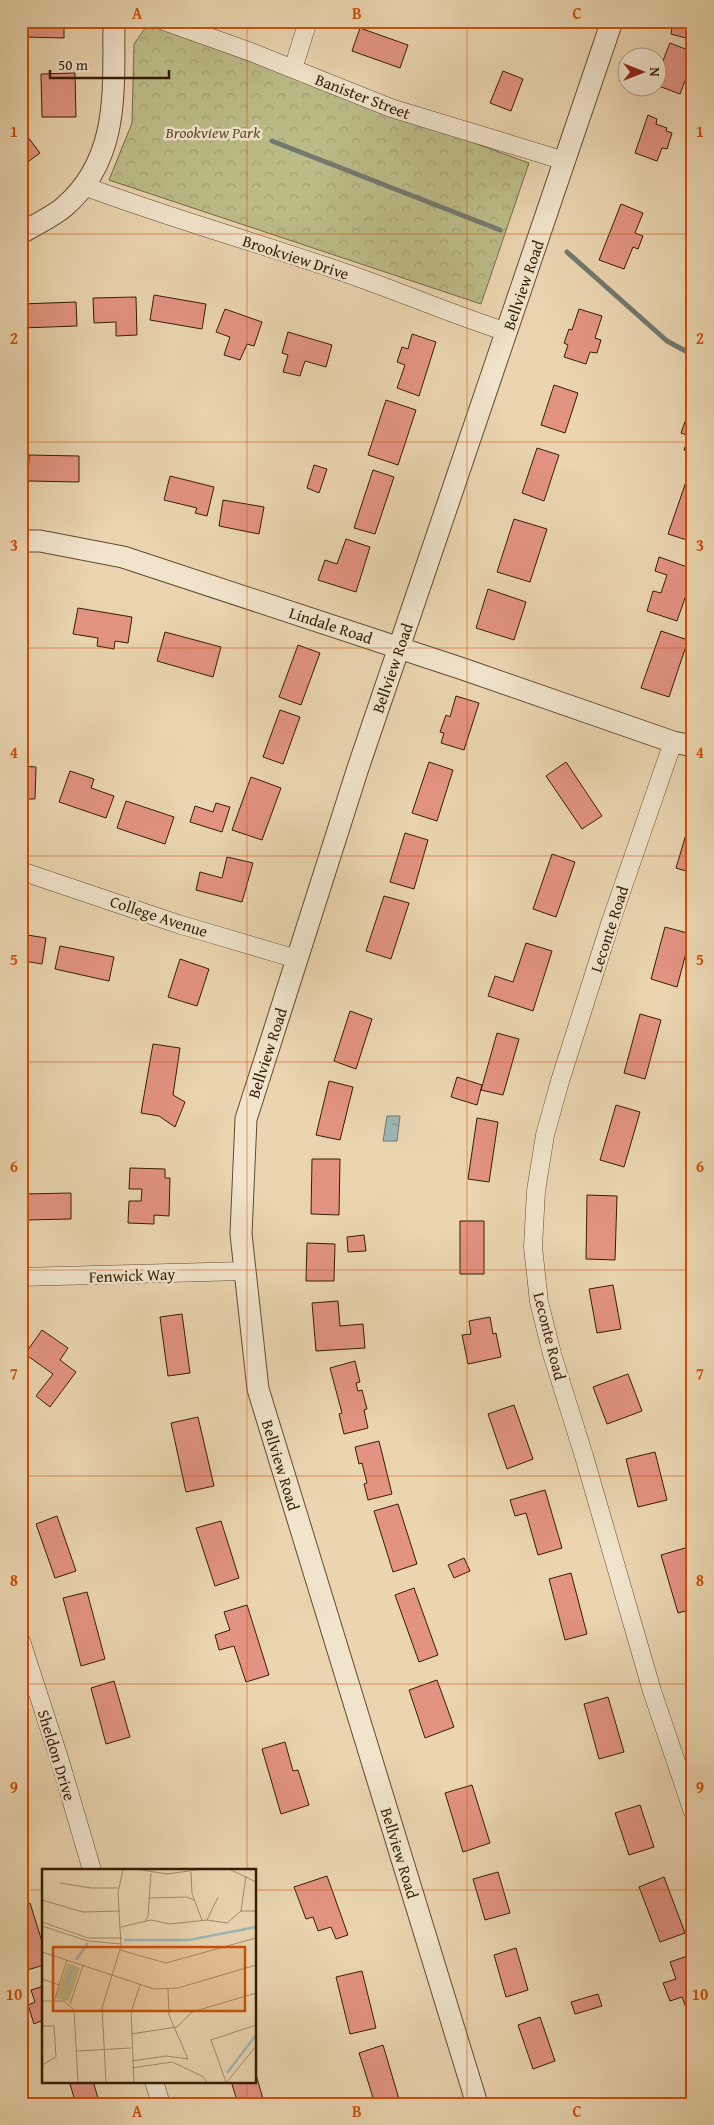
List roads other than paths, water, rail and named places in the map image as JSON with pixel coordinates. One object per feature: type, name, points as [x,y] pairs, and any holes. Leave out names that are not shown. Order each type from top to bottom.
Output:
[{"type":"street","points":[[21,233],[64,208],[84,186],[96,165],[111,122],[115,94],[114,21]]},
{"type":"street","name":"Banister Street","points":[[164,21],[391,108],[565,161]]},
{"type":"street","points":[[293,69],[308,21]]},
{"type":"street","name":"Bellview Road","points":[[477,2104],[258,1389],[241,1234],[246,1119],[399,648],[612,21]]},
{"type":"street","name":"Brookview Drive","points":[[84,186],[152,211],[358,278],[452,314],[507,332]]},
{"type":"street","name":"Lindale Road","points":[[21,542],[40,540],[123,557],[683,744]]},
{"type":"street","name":"Leconte Road","points":[[683,744],[611,921],[560,1081],[545,1135],[536,1191],[533,1247],[539,1302],[552,1354],[584,1456],[652,1691],[693,1812]]},
{"type":"street","name":"College Avenue","points":[[21,871],[178,924],[297,959]]},
{"type":"street","name":"Fenwick Way","points":[[21,1278],[244,1271]]},
{"type":"street","name":"Sheldon Drive","points":[[21,1641],[59,1758],[92,1869]]},
{"type":"street","points":[[154,2082],[161,2104]]},
{"type":"water","points":[[387,1116],[400,1116],[397,1141],[383,1141]]},
{"type":"waterway","points":[[272,141],[500,230]]},
{"type":"waterway","points":[[567,252],[667,341],[693,355]]},
{"type":"park label","name":"Brookview Park","points":[[213,132]]}]
